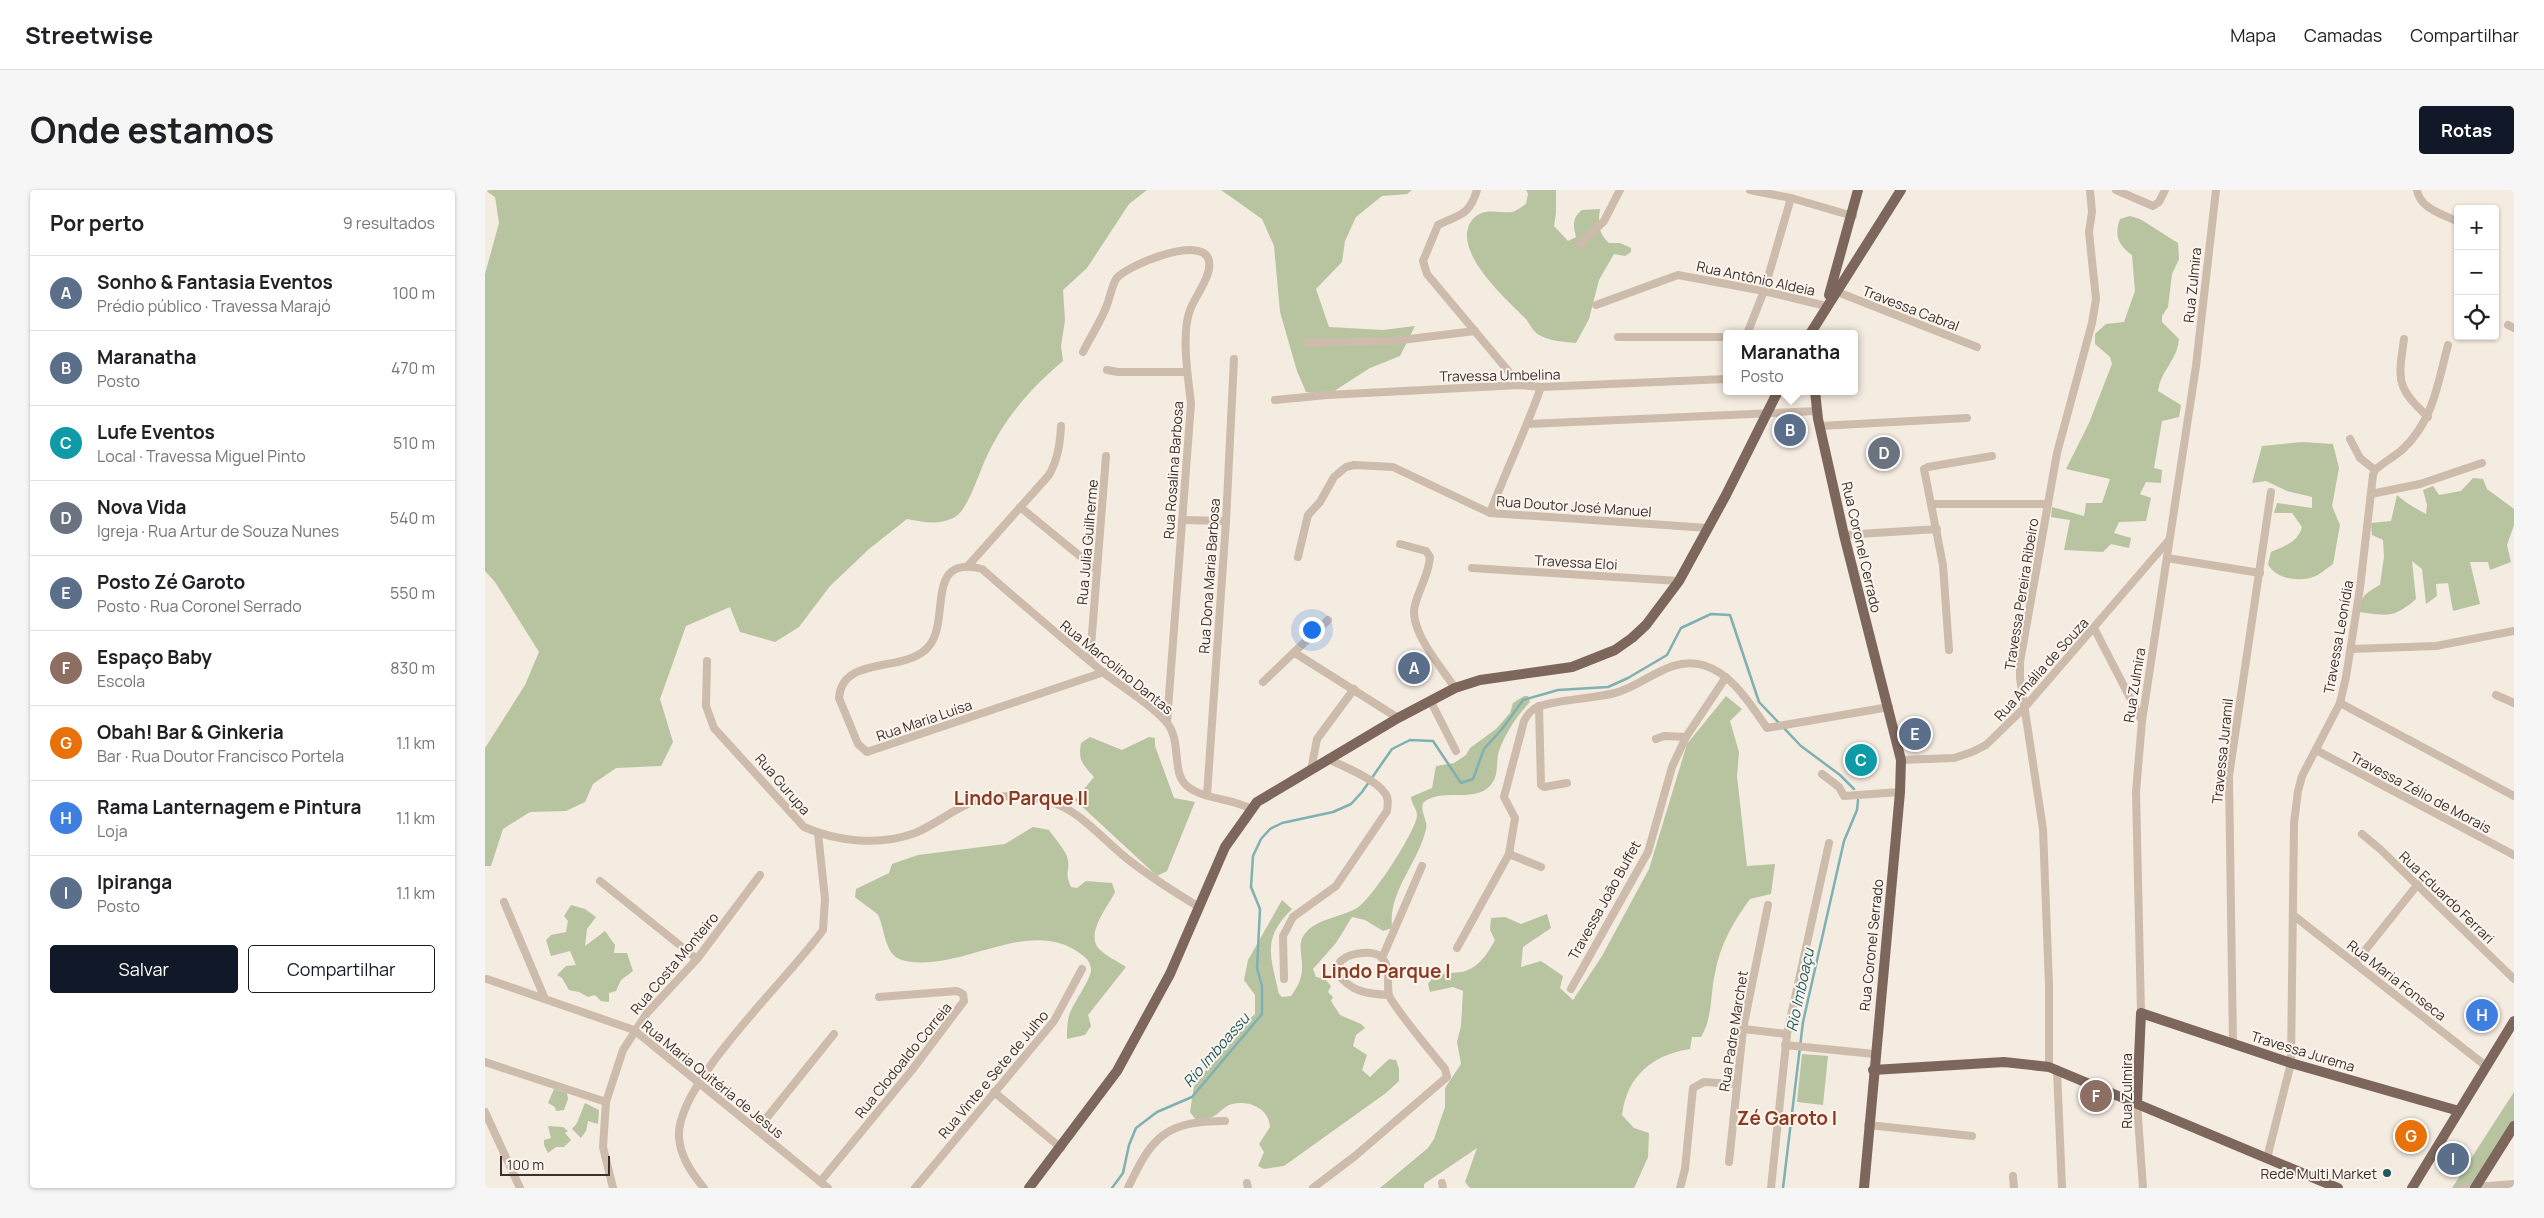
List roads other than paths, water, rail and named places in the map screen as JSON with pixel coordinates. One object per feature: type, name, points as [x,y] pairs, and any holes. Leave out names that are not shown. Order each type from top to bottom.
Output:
[{"type":"main road","points":[[1820,330],[1846,242],[1858,190]]},
{"type":"main road","points":[[1812,330],[1835,291],[1901,190]]},
{"type":"main road","points":[[1846,242],[1850,248],[1863,250]]},
{"type":"main road","points":[[1029,1188],[1117,1072],[1170,974],[1225,846],[1257,802],[1398,718],[1455,688],[1480,680],[1572,667],[1615,650],[1646,625],[1679,581],[1776,395]]},
{"type":"main road","name":"Rua Coronel Cerrado","points":[[1815,395],[1819,426],[1844,535],[1889,707]]},
{"type":"main road","name":"Rua Coronel Serrado","points":[[1863,1188],[1874,1054],[1900,792],[1901,760],[1889,707]]},
{"type":"main road","name":"Travessa Jurema","points":[[2141,1013],[2291,1063],[2459,1111]]},
{"type":"main road","name":"Rua Zulmira","points":[[2137,1102],[2141,1013]]},
{"type":"main road","points":[[2412,1188],[2514,1021]]},
{"type":"main road","points":[[1873,1070],[2005,1062],[2053,1069],[2137,1102],[2338,1188]]},
{"type":"main road","points":[[2475,1188],[2514,1126]]},
{"type":"street","points":[[1477,190],[1469,210],[1455,219],[1438,225],[1423,261],[1427,274],[1520,386]]},
{"type":"street","points":[[1580,244],[1604,221],[1620,190]]},
{"type":"street","points":[[1750,190],[1791,198],[1853,216]]},
{"type":"street","name":"Travessa Pereira Ribeiro","points":[[2062,1188],[2053,1069],[2043,829],[2020,678],[2020,662],[2064,422],[2092,323],[2096,299],[2089,232],[2092,212],[2088,190]]},
{"type":"street","points":[[2116,190],[2153,206],[2159,202],[2165,190]]},
{"type":"street","name":"Rua Zulmira","points":[[2141,1013],[2135,818],[2142,721],[2196,366],[2216,190]]},
{"type":"street","points":[[2417,190],[2420,201],[2425,206],[2454,220]]},
{"type":"street","points":[[1749,330],[1764,291],[1791,198]]},
{"type":"street","name":"Rua Rosalina Barbosa","points":[[1083,352],[1107,307],[1116,279],[1129,270],[1162,256],[1185,250],[1199,249],[1209,259],[1209,268],[1189,313],[1185,372],[1191,404],[1167,722]]},
{"type":"street","name":"Rua Antônio Aldeia","points":[[1596,305],[1678,275],[1764,291],[1826,306]]},
{"type":"street","name":"Travessa Cabral","points":[[1835,291],[1977,347]]},
{"type":"street","points":[[1307,342],[1393,341],[1475,331]]},
{"type":"street","points":[[1618,337],[1723,337]]},
{"type":"street","points":[[2404,339],[2399,374],[2401,384],[2410,400],[2428,417]]},
{"type":"street","points":[[2350,438],[2360,458],[2375,470],[2402,450],[2415,437],[2428,417],[2448,345]]},
{"type":"street","name":"Rua Dona Maria Barbosa","points":[[1207,795],[1226,521],[1234,359]]},
{"type":"street","points":[[1107,370],[1118,372],[1185,372]]},
{"type":"street","name":"Travessa Umbelina","points":[[1275,400],[1327,395],[1520,386],[1541,388],[1723,379]]},
{"type":"street","points":[[1490,513],[1507,466],[1528,424],[1541,388]]},
{"type":"street","points":[[1528,424],[1817,411]]},
{"type":"street","points":[[1819,426],[1967,418]]},
{"type":"street","points":[[967,567],[1049,475],[1057,462],[1061,426]]},
{"type":"street","name":"Rua Julia Guilherme","points":[[1090,660],[1105,456]]},
{"type":"street","points":[[1949,650],[1943,565],[1924,472],[1928,467],[1992,456]]},
{"type":"street","points":[[2371,494],[2420,484],[2482,463]]},
{"type":"street","name":"Rua Doutor José Manuel","points":[[1298,557],[1308,515],[1320,502],[1334,477],[1346,467],[1393,466],[1490,513],[1708,528]]},
{"type":"street","name":"Travessa Leonídia","points":[[2267,1158],[2291,1063],[2295,823],[2298,791],[2302,776],[2340,703],[2351,649],[2375,470]]},
{"type":"street","name":"Travessa Juramil","points":[[2233,1044],[2229,776],[2271,492]]},
{"type":"street","points":[[1932,504],[2048,504]]},
{"type":"street","points":[[1020,507],[1097,570]]},
{"type":"street","points":[[1182,520],[1226,521]]},
{"type":"street","points":[[1844,535],[1937,529]]},
{"type":"street","name":"Rua Amália de Souza","points":[[1901,760],[1954,758],[1972,752],[2001,732],[2025,707],[2169,540]]},
{"type":"street","points":[[1400,544],[1426,551],[1430,557],[1430,565],[1414,607],[1414,618],[1424,642],[1455,688]]},
{"type":"street","points":[[2167,558],[2259,573]]},
{"type":"street","name":"Rua Marcolino Dantas","points":[[967,567],[982,569],[1104,672],[1167,722],[1174,735],[1178,752],[1179,776],[1188,788],[1236,802],[1251,810]]},
{"type":"street","name":"Rua Maria Luísa","points":[[967,567],[951,572],[945,579],[941,591],[939,624],[929,647],[906,661],[864,669],[850,675],[843,685],[840,691],[841,703],[862,749],[867,752],[875,751],[1104,672]]},
{"type":"street","name":"Travessa Eloi","points":[[1471,568],[1679,581]]},
{"type":"street","points":[[1263,682],[1328,620]]},
{"type":"street","points":[[2094,628],[2142,721]]},
{"type":"street","points":[[2351,649],[2436,646],[2514,631]]},
{"type":"street","points":[[1295,653],[1398,718]]},
{"type":"street","name":"Rua Gurupa","points":[[707,660],[705,706],[714,728],[804,827],[818,833],[864,841],[895,838],[915,833],[972,802],[986,799],[1024,798],[1051,802],[1067,809],[1130,861],[1199,907]]},
{"type":"street","points":[[1457,948],[1509,854],[1515,818],[1504,797],[1524,721],[1527,715],[1539,706],[1617,692],[1635,686],[1663,669],[1678,664],[1701,665],[1727,678],[1771,727],[1889,707]]},
{"type":"street","name":"Travessa João Buffet","points":[[1571,989],[1648,852],[1672,767],[1686,737],[1727,678]]},
{"type":"street","points":[[1311,770],[1317,739],[1354,689]]},
{"type":"street","points":[[2496,695],[2514,703]]},
{"type":"street","points":[[1430,700],[1456,751]]},
{"type":"street","points":[[2340,703],[2514,796]]},
{"type":"street","points":[[1539,706],[1541,785],[1544,787],[1567,783]]},
{"type":"street","points":[[1656,739],[1667,736],[1686,737]]},
{"type":"street","name":"Travessa Zélio de Morais","points":[[2316,750],[2514,855]]},
{"type":"street","points":[[1284,979],[1283,936],[1293,917],[1304,907],[1336,886],[1387,811],[1387,798],[1384,791],[1376,784],[1329,759]]},
{"type":"street","points":[[1822,774],[1839,787],[1844,796],[1900,792]]},
{"type":"street","points":[[704,1188],[688,1166],[679,1137],[680,1121],[698,1082],[823,930],[825,899],[818,833]]},
{"type":"street","name":"Rua Eduardo Ferrari","points":[[2362,834],[2417,884],[2514,979]]},
{"type":"street","points":[[1771,1188],[1785,1045],[1829,843]]},
{"type":"street","points":[[1509,854],[1541,867]]},
{"type":"street","points":[[1313,1188],[1322,1184],[1447,1077],[1445,1069],[1389,995],[1389,975],[1382,958],[1422,866]]},
{"type":"street","name":"Rua Costa Monteiro","points":[[613,1188],[603,1147],[606,1102],[623,1050],[634,1030],[647,1013],[697,959],[760,875]]},
{"type":"street","points":[[600,881],[697,959]]},
{"type":"street","points":[[2355,963],[2417,884]]},
{"type":"street","points":[[504,902],[545,999]]},
{"type":"street","name":"Rua Padre Marchet","points":[[1729,1162],[1735,1084],[1743,1029],[1768,905]]},
{"type":"street","name":"Rua Maria Fonseca","points":[[2293,915],[2486,1066]]},
{"type":"street","points":[[1382,958],[1368,953],[1348,956],[1338,965],[1338,974],[1350,987],[1358,991],[1389,995]]},
{"type":"street","name":"Rua Vinte e Sete de Julho","points":[[915,1188],[1054,1021],[1082,969]]},
{"type":"street","name":"Rua Maria Quitéria de Jesus","points":[[487,979],[634,1030],[828,1188]]},
{"type":"street","name":"Rua Clodoaldo Correia","points":[[820,1182],[912,1070],[964,1001],[963,994],[957,991],[879,997]]},
{"type":"street","points":[[1743,1029],[1787,1034]]},
{"type":"street","points":[[757,1130],[834,1034]]},
{"type":"street","points":[[1785,1045],[1874,1054]]},
{"type":"street","points":[[485,1062],[606,1102]]},
{"type":"street","points":[[1680,1188],[1685,1170],[1693,1088],[1704,1082],[1735,1084]]},
{"type":"street","points":[[995,1092],[1061,1148]]},
{"type":"street","name":"Rua Zulmira","points":[[2137,1102],[2143,1188]]},
{"type":"street","points":[[485,1112],[520,1188]]},
{"type":"street","points":[[1128,1188],[1145,1154],[1168,1132],[1179,1125],[1191,1122],[1225,1121]]},
{"type":"street","points":[[1868,1125],[1972,1136]]},
{"type":"street","points":[[2013,1176],[2014,1188]]},
{"type":"street","points":[[2464,1188],[2514,1184]]},
{"type":"waterway","name":"Rio Imboassu","points":[[1112,1188],[1123,1173],[1129,1145],[1136,1128],[1157,1112],[1192,1097],[1262,1014],[1262,986],[1257,968],[1260,909],[1251,887],[1253,856],[1261,839],[1270,829],[1282,823],[1333,812],[1351,804],[1362,792],[1392,749],[1410,740],[1433,741],[1461,783],[1473,779],[1484,749],[1502,729],[1523,700],[1558,690],[1608,687],[1628,678],[1667,655],[1681,628],[1711,614],[1730,615],[1759,702],[1801,746],[1840,775],[1854,789]]},
{"type":"waterway","name":"Rio Imboaçu","points":[[1783,1188],[1803,1022],[1844,841],[1857,810],[1858,800]]},
{"type":"place","name":"Maranatha","points":[[1790,430]]},
{"type":"place","name":"Nova Vida","points":[[1884,453]]},
{"type":"place","name":"Sonho & Fantasia Eventos","points":[[1414,668]]},
{"type":"place","name":"Posto Zé Garoto","points":[[1915,734]]},
{"type":"place","name":"Lufe Eventos","points":[[1861,760]]},
{"type":"place","name":"Rama Lanternagem e Pintura","points":[[2482,1015]]},
{"type":"place","name":"Espaço Baby","points":[[2096,1096]]},
{"type":"place","name":"Obah! Bar & Ginkeria","points":[[2411,1136]]},
{"type":"place","name":"Ipiranga","points":[[2453,1159]]},
{"type":"place","name":"Rede Multi Market","points":[[2387,1173]]},
{"type":"district","name":"Lindo Parque II","points":[[1021,798]]},
{"type":"district","name":"Lindo Parque I","points":[[1386,971]]},
{"type":"district","name":"Zé Garoto I","points":[[1787,1118]]}]
